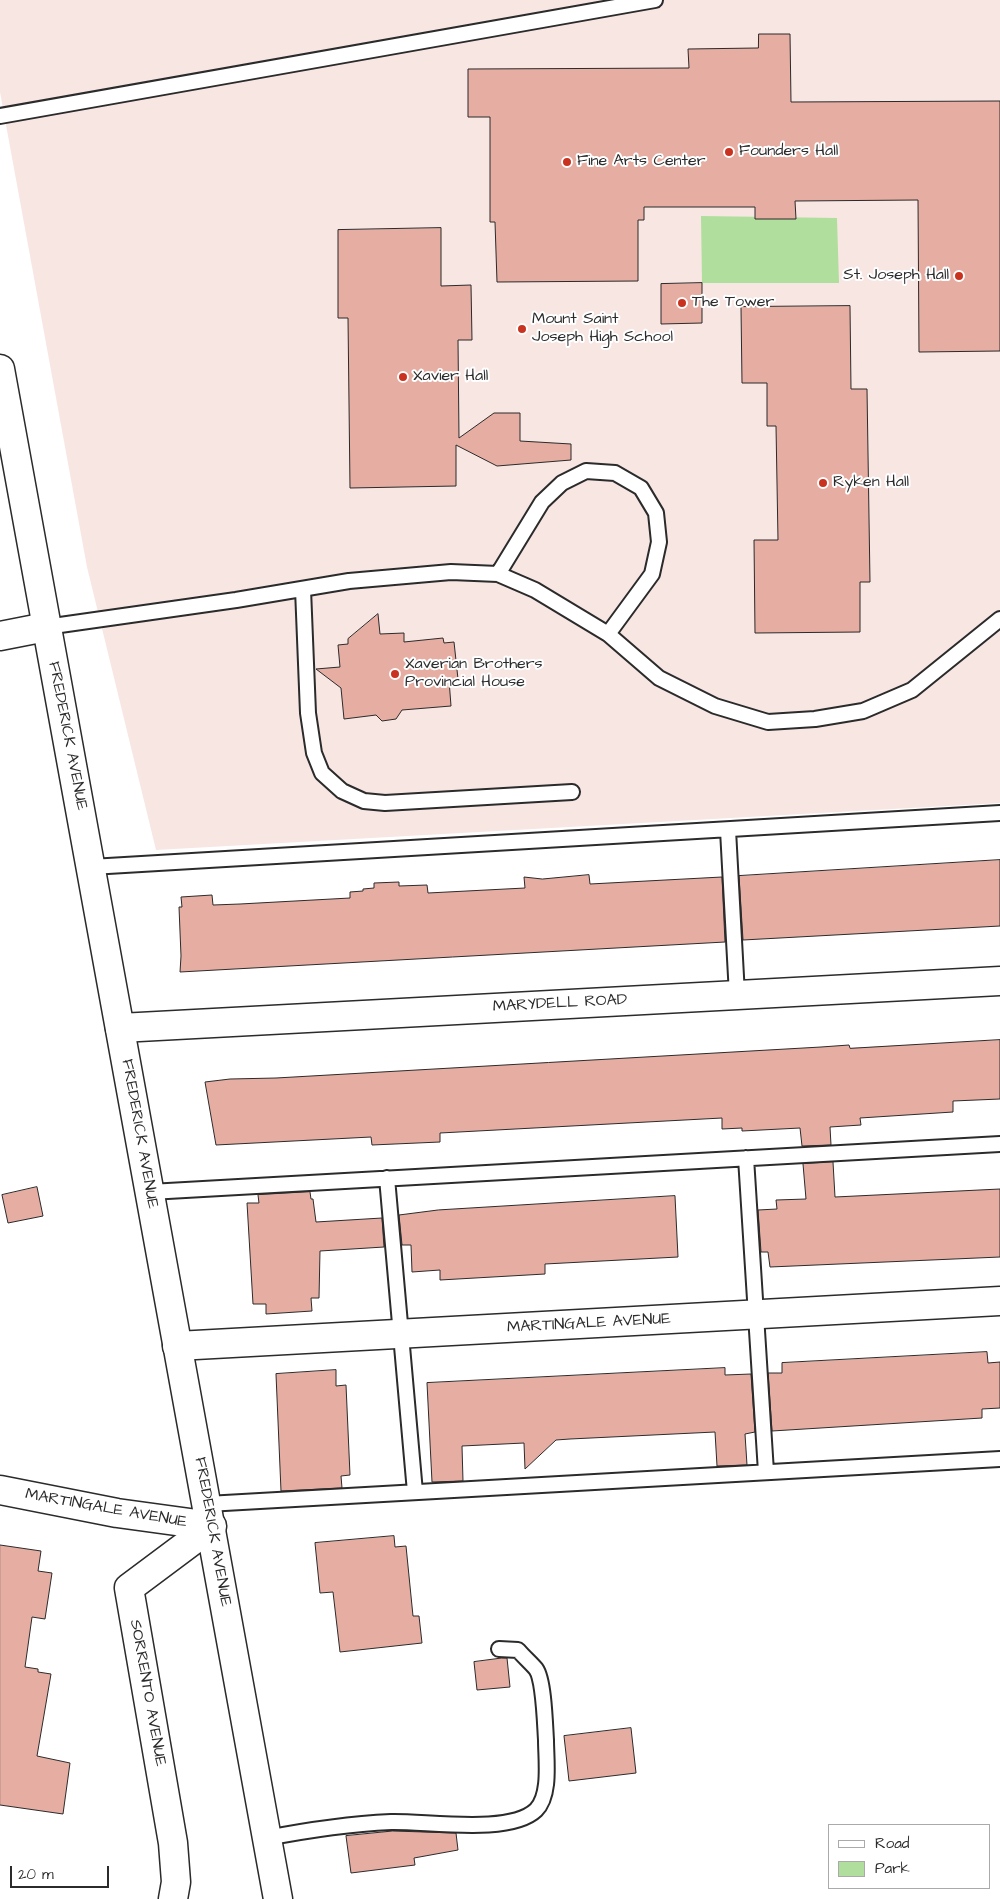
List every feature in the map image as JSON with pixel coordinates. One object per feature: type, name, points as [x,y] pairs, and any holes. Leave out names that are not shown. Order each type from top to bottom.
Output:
[{"type":"street","name":"FREDERICK AVENUE","points":[[0,369],[278,1899]]},
{"type":"street","points":[[0,636],[46,626]]},
{"type":"street","name":"MARYDELL ROAD","points":[[120,1028],[1000,981]]},
{"type":"street","name":"MARTINGALE AVENUE","points":[[177,1346],[1000,1301]]},
{"type":"street","name":"MARTINGALE AVENUE","points":[[0,1490],[117,1514],[209,1515]]},
{"type":"street","name":"SORRENTO AVENUE","points":[[173,1899],[176,1882],[174,1843],[129,1588],[209,1515]]},
{"type":"lane","points":[[0,116],[655,0]]},
{"type":"lane","points":[[498,574],[542,502],[562,482],[586,471],[615,472],[641,488],[656,513],[659,542],[652,574],[608,634]]},
{"type":"lane","points":[[46,626],[349,581],[450,572],[498,574],[535,590],[608,634],[659,678],[715,706],[768,722],[815,720],[863,711],[912,690],[1000,620]]},
{"type":"lane","points":[[303,589],[308,713],[314,753],[322,773],[342,791],[364,801],[385,803],[572,792]]},
{"type":"lane","points":[[91,867],[1000,813]]},
{"type":"lane","points":[[728,830],[737,995]]},
{"type":"lane","points":[[150,1192],[1000,1144]]},
{"type":"lane","points":[[746,1158],[766,1472]]},
{"type":"lane","points":[[387,1178],[415,1492]]},
{"type":"lane","points":[[209,1515],[415,1492],[1000,1459]]},
{"type":"lane","points":[[267,1838],[320,1828],[392,1822],[501,1824],[524,1817],[536,1810],[544,1797],[547,1765],[544,1707],[538,1671],[518,1650],[499,1649]]},
{"type":"shaded area","name":"Mount Saint Joseph High School","points":[[0,0],[1000,0],[1000,803],[156,850],[87,567],[0,92]]},
{"type":"green space","points":[[701,216],[837,218],[839,283],[702,283]]},
{"type":"building","points":[[759,34],[790,34],[791,102],[1000,101],[1000,351],[919,352],[918,200],[795,201],[796,219],[755,219],[755,207],[644,207],[644,220],[638,220],[638,281],[497,282],[495,222],[490,222],[490,117],[468,117],[468,69],[689,68],[688,49],[758,48]]},
{"type":"building","name":"Xavier Hall","points":[[441,228],[441,286],[471,285],[472,340],[458,340],[459,438],[494,413],[520,413],[520,441],[571,444],[571,460],[497,466],[456,445],[456,486],[350,488],[348,318],[338,318],[338,230]]},
{"type":"building","name":"The Tower","points":[[702,283],[702,323],[661,324],[661,284]]},
{"type":"building","name":"Ryken Hall","points":[[850,306],[851,389],[867,389],[870,582],[860,582],[860,632],[755,633],[754,540],[778,540],[776,426],[767,426],[767,383],[742,383],[741,307]]},
{"type":"building","name":"Xaverian Brothers Provincial House","points":[[378,614],[380,634],[404,633],[404,642],[443,638],[444,643],[454,642],[458,679],[449,680],[451,706],[402,710],[396,719],[382,721],[376,715],[344,719],[341,688],[316,669],[340,667],[338,645],[348,644],[348,639]]},
{"type":"building","points":[[1000,860],[1000,926],[743,940],[739,876]]},
{"type":"building","points":[[589,875],[590,884],[722,877],[725,942],[180,972],[179,907],[182,907],[181,897],[212,895],[213,905],[240,904],[350,898],[350,892],[374,888],[374,883],[399,882],[399,886],[427,885],[428,893],[525,888],[524,877],[542,879]]},
{"type":"building","points":[[1000,1040],[1000,1099],[953,1101],[953,1112],[860,1118],[861,1125],[830,1127],[831,1145],[802,1146],[800,1128],[742,1131],[742,1128],[722,1129],[722,1118],[440,1133],[440,1142],[372,1145],[371,1137],[216,1145],[205,1082],[230,1079],[276,1078],[849,1045],[850,1048]]},
{"type":"building","points":[[833,1162],[835,1197],[1000,1189],[1000,1257],[770,1267],[768,1252],[761,1252],[758,1210],[777,1209],[776,1200],[806,1199],[803,1164]]},
{"type":"building","points":[[37,1187],[43,1216],[8,1223],[2,1195]]},
{"type":"building","points":[[310,1192],[311,1199],[313,1199],[316,1222],[382,1218],[384,1247],[320,1251],[319,1298],[311,1298],[312,1311],[266,1314],[266,1304],[253,1304],[247,1203],[259,1203],[258,1195]]},
{"type":"building","points":[[675,1196],[678,1257],[545,1264],[545,1274],[440,1280],[440,1270],[412,1272],[411,1245],[402,1245],[399,1215],[438,1210]]},
{"type":"building","points":[[987,1352],[988,1363],[1000,1362],[1000,1408],[982,1409],[982,1418],[772,1431],[768,1373],[782,1373],[782,1363]]},
{"type":"building","points":[[725,1368],[725,1375],[751,1374],[755,1432],[745,1434],[747,1465],[717,1466],[715,1432],[570,1439],[556,1440],[525,1469],[524,1443],[462,1446],[463,1481],[432,1482],[427,1383]]},
{"type":"building","points":[[336,1370],[336,1386],[346,1385],[350,1475],[341,1476],[342,1488],[281,1491],[276,1374]]},
{"type":"building","points":[[394,1536],[395,1547],[406,1546],[413,1616],[419,1616],[422,1643],[340,1652],[333,1592],[320,1593],[315,1543]]},
{"type":"building","points":[[0,1545],[41,1551],[38,1571],[52,1573],[45,1619],[32,1617],[25,1667],[51,1674],[37,1756],[70,1763],[63,1814],[0,1805]]},
{"type":"building","points":[[507,1658],[510,1687],[477,1690],[474,1662]]},
{"type":"building","points":[[631,1728],[636,1773],[569,1781],[564,1736]]},
{"type":"building","points":[[393,1831],[456,1833],[458,1850],[414,1858],[415,1865],[351,1873],[346,1836]]},
{"type":"place","name":"Founders Hall","points":[[729,152]]},
{"type":"place","name":"Fine Arts Center","points":[[567,162]]},
{"type":"place","name":"St. Joseph Hall","points":[[959,276]]},
{"type":"place","name":"The Tower","points":[[682,303]]},
{"type":"place","name":"Mount Saint Joseph High School","points":[[522,329]]},
{"type":"place","name":"Xavier Hall","points":[[403,377]]},
{"type":"place","name":"Ryken Hall","points":[[823,483]]},
{"type":"place","name":"Xaverian Brothers Provincial House","points":[[395,674]]}]
